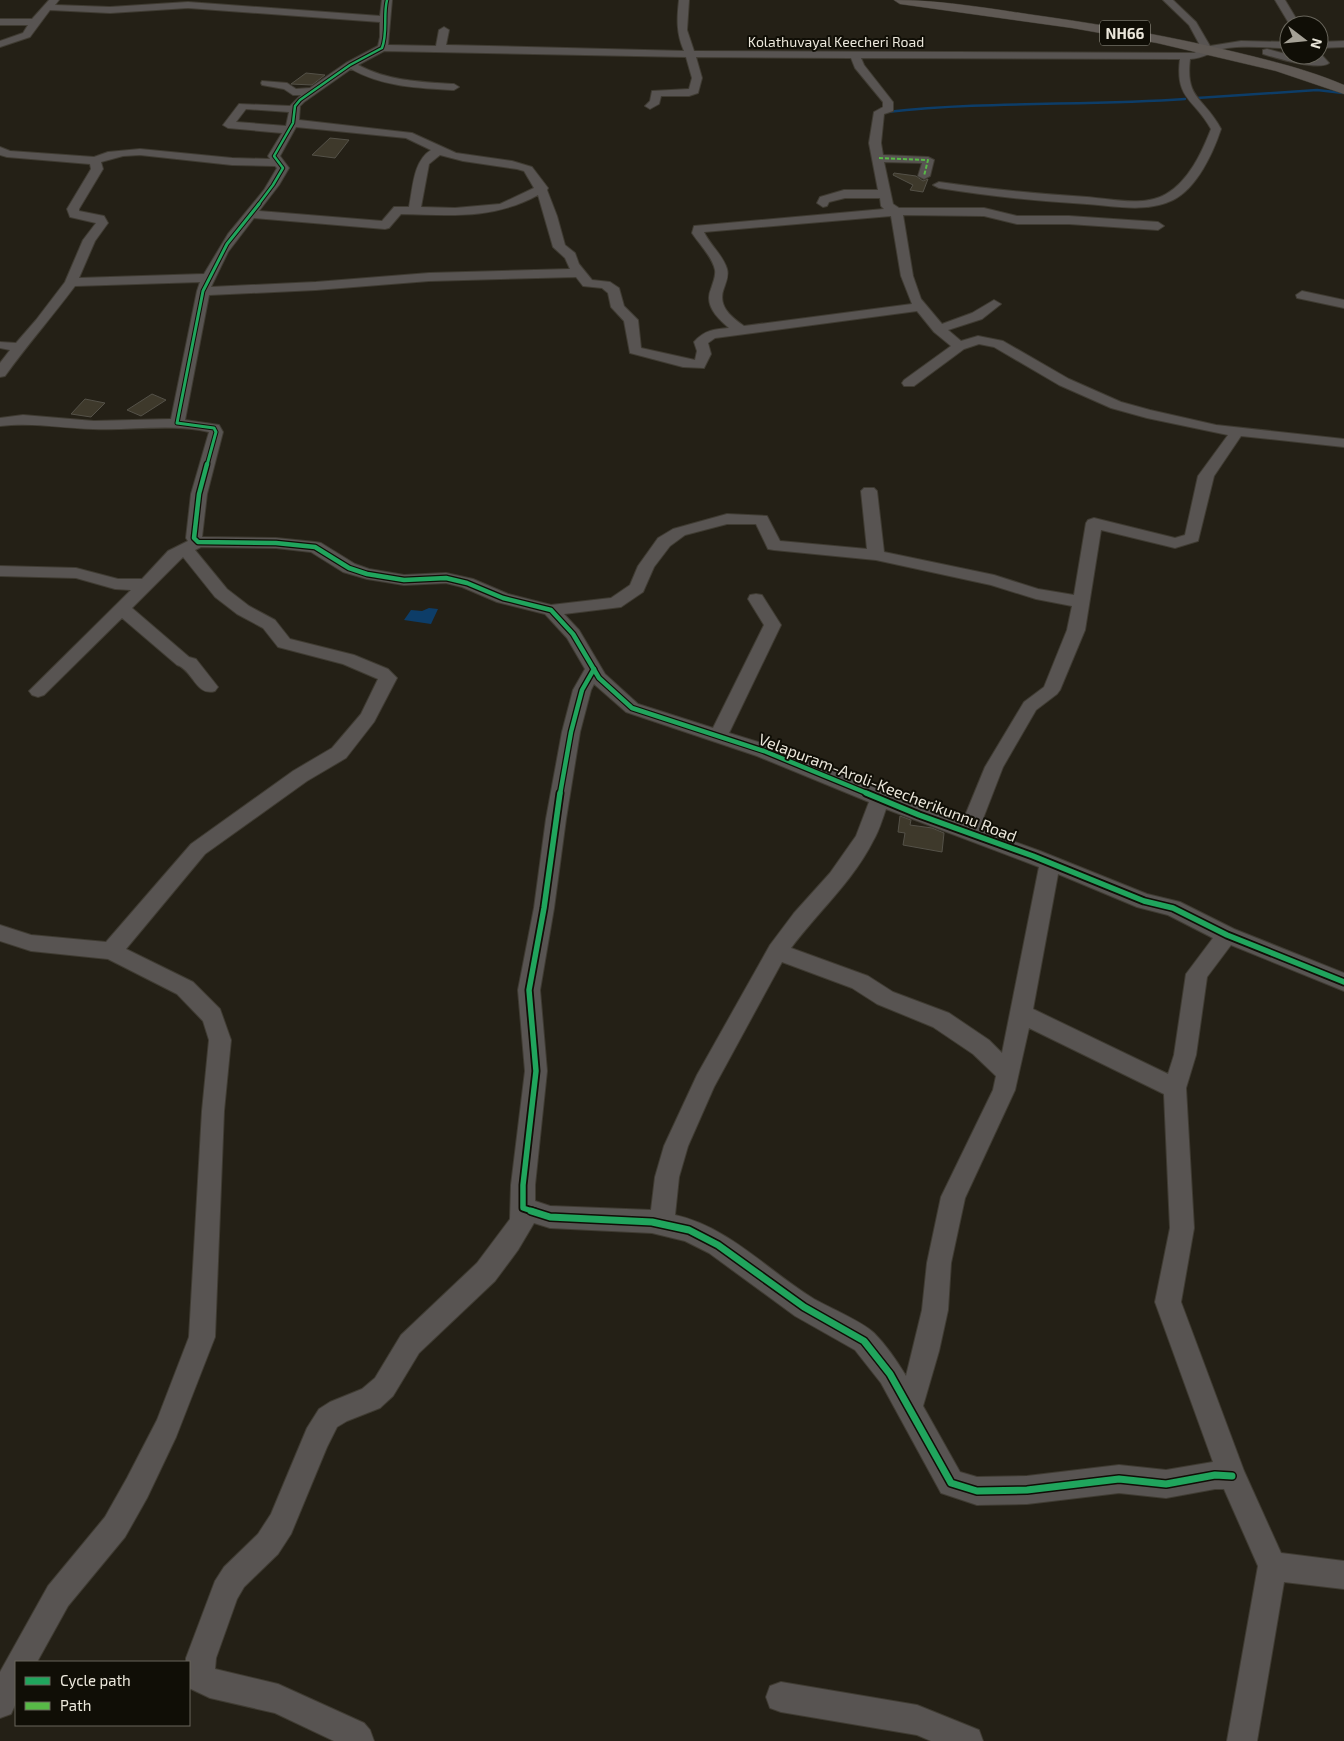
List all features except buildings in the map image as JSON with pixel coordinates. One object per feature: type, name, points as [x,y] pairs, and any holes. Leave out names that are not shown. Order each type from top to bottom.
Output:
[{"type":"highway","name":"NH66","points":[[900,0],[921,1],[1146,36],[1207,49],[1310,77],[1344,90]]},
{"type":"street","points":[[110,10],[123,0]]},
{"type":"street","points":[[176,424],[205,285],[236,231],[279,177],[283,168],[274,156],[300,100],[350,65],[380,49],[386,36],[384,11],[387,0]]},
{"type":"street","points":[[650,106],[656,102],[656,93],[694,92],[696,71],[691,54],[683,39],[684,0]]},
{"type":"street","points":[[1168,0],[1193,24],[1207,49]]},
{"type":"street","points":[[1280,0],[1289,15]]},
{"type":"street","points":[[0,44],[27,36],[50,3],[110,10],[188,4],[384,19]]},
{"type":"street","points":[[0,22],[35,22]]},
{"type":"street","points":[[440,49],[444,30]]},
{"type":"street","points":[[1329,45],[1344,44]]},
{"type":"street","points":[[1240,45],[1279,56]]},
{"type":"street","name":"Kolathuvayal Keecheri Road","points":[[359,50],[545,50],[654,57],[691,54],[794,52],[855,56],[900,51],[1196,56],[1207,49],[1218,46],[1279,45]]},
{"type":"street","points":[[537,62],[545,50]]},
{"type":"street","points":[[855,56],[859,66],[888,102],[889,109],[879,112],[875,143],[887,206],[896,212],[907,276],[915,300],[939,329],[959,346]]},
{"type":"street","points":[[939,185],[1023,197],[1109,203],[1154,203],[1169,197],[1182,188],[1208,151],[1216,129],[1204,110],[1188,95],[1182,81],[1185,56]]},
{"type":"street","points":[[350,65],[370,76],[381,79],[403,83],[454,87]]},
{"type":"street","points":[[266,83],[287,86],[293,92],[311,91]]},
{"type":"street","points":[[292,120],[228,125],[243,106],[292,120],[408,135],[419,138],[438,151],[483,162],[528,169],[542,188],[554,222],[560,248],[571,256],[572,265],[588,283],[605,285],[614,291],[618,307],[631,320],[634,350],[683,363],[699,365],[704,356],[704,347],[701,342],[710,334],[921,307]]},
{"type":"street","points":[[0,150],[7,154],[95,161],[104,155],[151,153],[224,161],[280,163]]},
{"type":"street","points":[[414,210],[421,184],[423,164],[438,151]]},
{"type":"street","points":[[879,158],[928,160],[924,176]]},
{"type":"street","points":[[0,373],[19,347],[41,323],[71,282],[89,240],[102,223],[100,219],[74,214],[74,210],[97,169],[95,161]]},
{"type":"street","points":[[251,214],[385,225],[398,210],[455,212],[502,207],[542,188]]},
{"type":"street","points":[[823,203],[824,200],[844,194],[885,194]]},
{"type":"street","points":[[744,331],[734,325],[716,307],[715,296],[722,278],[721,268],[698,233],[698,229],[896,212],[984,212],[1017,220],[1069,220],[1158,226]]},
{"type":"street","points":[[71,282],[316,286],[429,277],[580,273]]},
{"type":"street","points":[[1302,295],[1344,304]]},
{"type":"street","points":[[939,329],[977,316],[994,304]]},
{"type":"street","points":[[909,383],[959,346],[978,340],[998,344],[1064,382],[1116,405],[1176,421],[1216,429],[1344,443]]},
{"type":"street","points":[[3,345],[19,347]]},
{"type":"street","points":[[0,422],[23,419],[94,425],[176,424],[214,428],[216,432],[215,441],[207,460],[199,494],[194,538],[191,545]]},
{"type":"street","points":[[967,833],[994,767],[1030,706],[1051,690],[1076,630],[1094,523],[1175,543],[1192,538],[1206,476],[1237,432]]},
{"type":"street","points":[[870,491],[876,555]]},
{"type":"street","points":[[38,691],[174,555],[191,545],[276,543],[315,547],[322,549],[349,568],[367,574],[404,580],[446,578],[467,583],[503,598],[551,610],[614,603],[637,588],[646,566],[664,542],[679,532],[727,519],[761,520],[774,545],[876,555],[994,580],[1036,594],[1080,602]]},
{"type":"street","points":[[111,951],[198,849],[300,776],[339,753],[368,717],[388,678],[382,673],[348,659],[284,644],[269,624],[243,610],[221,592],[191,545]]},
{"type":"street","points":[[0,571],[76,572],[115,584],[141,585],[148,583]]},
{"type":"street","points":[[718,736],[773,625],[756,599]]},
{"type":"street","points":[[122,609],[183,661],[190,663],[209,687]]},
{"type":"street","name":"Velapuram-Aroli-Keecherikunnu Road","points":[[551,610],[573,634],[599,678],[632,708],[764,751],[880,799],[1050,863],[1144,901],[1173,908],[1227,935],[1344,982]]},
{"type":"street","points":[[359,1741],[353,1734],[278,1699],[210,1683],[199,1677],[201,1658],[226,1591],[234,1577],[268,1544],[280,1524],[317,1438],[328,1418],[339,1411],[371,1399],[384,1387],[410,1344],[463,1295],[503,1250],[522,1222],[523,1185],[536,1071],[529,990],[544,908],[556,819],[571,732],[582,690],[594,669]]},
{"type":"street","points":[[662,1224],[667,1177],[676,1146],[705,1082],[777,951],[801,919],[836,879],[864,840],[880,799]]},
{"type":"street","points":[[909,1408],[926,1351],[933,1318],[939,1263],[953,1197],[1004,1090],[1021,1014],[1050,863]]},
{"type":"street","points":[[0,933],[32,943],[111,951],[185,988],[212,1016],[220,1040],[213,1111],[202,1337],[167,1428],[137,1488],[114,1527],[58,1596],[22,1661]]},
{"type":"street","points":[[1227,935],[1197,974],[1185,1056],[1175,1088],[1182,1228],[1168,1302],[1232,1476],[1272,1566],[1242,1741]]},
{"type":"street","points":[[777,951],[860,982],[884,998],[941,1020],[981,1047],[1008,1073]]},
{"type":"street","points":[[1021,1014],[1175,1088]]},
{"type":"street","points":[[523,1208],[550,1217],[652,1222],[688,1230],[718,1245],[804,1306],[864,1342],[890,1374],[951,1483],[977,1491],[1027,1490],[1119,1480],[1166,1484],[1215,1475],[1232,1476]]},
{"type":"street","points":[[1272,1566],[1344,1575]]},
{"type":"street","points":[[0,1703],[15,1674]]},
{"type":"street","points":[[782,1697],[918,1720],[968,1741]]},
{"type":"water","points":[[429,608],[438,609],[431,624],[404,620],[411,610],[422,611]]},
{"type":"waterway","points":[[1197,98],[1317,90],[1343,93]]},
{"type":"waterway","points":[[887,112],[961,106],[1185,99]]},
{"type":"marked path","points":[[879,158],[928,160],[924,176]]},
{"type":"cycle path","points":[[387,0],[385,6],[385,37],[382,48],[350,65],[300,100],[295,106],[293,123],[274,156],[283,168],[279,177],[227,244],[203,291],[177,423],[214,428],[216,432],[199,494],[194,538],[198,542],[276,543],[315,547],[349,568],[367,574],[404,580],[446,578],[467,583],[503,598],[551,610],[573,634],[599,678],[632,708],[764,751],[919,815],[1033,856],[1144,901],[1173,908],[1227,935],[1344,982]]},
{"type":"cycle path","points":[[594,669],[582,690],[571,732],[556,819],[544,908],[529,990],[536,1071],[523,1185],[523,1208],[550,1217],[652,1222],[689,1230],[718,1245],[804,1307],[864,1341],[890,1374],[951,1483],[977,1491],[1027,1490],[1119,1479],[1166,1484],[1215,1475],[1232,1476]]}]
